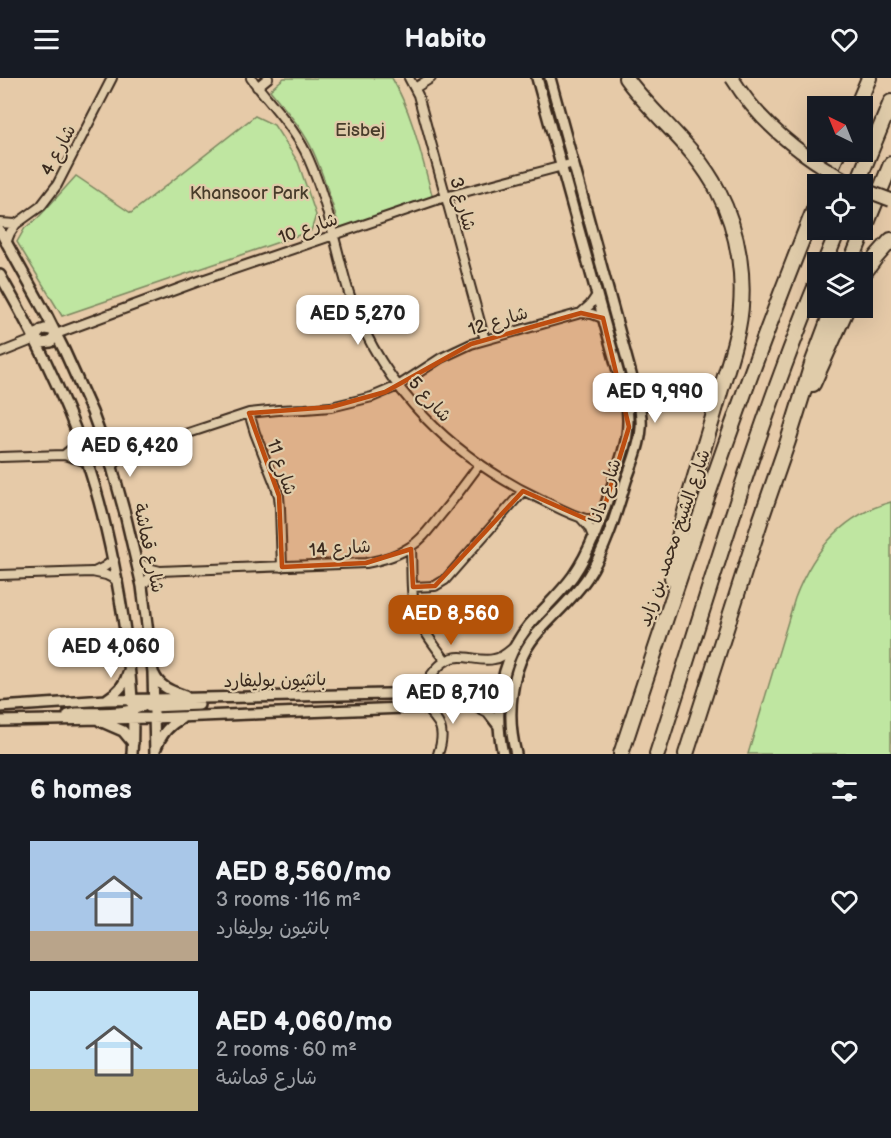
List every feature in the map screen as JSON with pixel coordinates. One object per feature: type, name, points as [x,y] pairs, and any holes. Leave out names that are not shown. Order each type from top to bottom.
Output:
[{"type":"highway","points":[[861,96],[869,78]]},
{"type":"highway","points":[[628,81],[683,141],[708,173],[726,208],[740,267],[741,297],[738,326],[678,539],[666,616]]},
{"type":"highway","points":[[859,174],[891,102]]},
{"type":"highway","points":[[854,252],[891,164]]},
{"type":"highway","name":"شارع الشيخ محمد بن زايد","points":[[621,754],[666,616],[756,359],[807,227]]},
{"type":"highway","points":[[873,261],[891,240]]},
{"type":"highway","points":[[657,754],[760,434],[807,308]]},
{"type":"highway","points":[[687,754],[812,364],[829,318]]},
{"type":"highway","points":[[788,441],[843,318]]},
{"type":"main road","points":[[732,78],[756,111],[779,134],[803,154],[834,174]]},
{"type":"main road","points":[[873,193],[891,200]]},
{"type":"street","name":"شارع 4","points":[[6,243],[16,224],[40,206],[57,185],[112,78]]},
{"type":"street","name":"شارع 5","points":[[251,78],[288,125],[305,152],[321,193],[344,276],[359,318],[380,359],[398,386],[445,438],[479,465],[523,491],[579,518],[589,527],[594,539]]},
{"type":"street","points":[[257,87],[268,78]]},
{"type":"street","name":"شارع 3","points":[[409,78],[415,88],[485,340]]},
{"type":"street","points":[[415,88],[431,78]]},
{"type":"street","name":"شارع دانا","points":[[503,754],[498,725],[498,704],[509,660],[515,646],[532,622],[558,595],[584,559],[594,539],[622,456],[629,427],[626,399],[537,78]]},
{"type":"street","name":"شارع دانا","points":[[516,754],[511,704],[518,670],[526,650],[542,628],[571,599],[601,553],[636,452],[641,428],[641,412],[550,78]]},
{"type":"street","name":"شارع 10","points":[[56,334],[333,234],[445,197],[574,163]]},
{"type":"street","points":[[0,223],[16,224]]},
{"type":"street","name":"شارع قماشة","points":[[0,231],[56,334],[92,412],[126,514],[142,586],[153,672],[155,752]]},
{"type":"street","name":"شارع قماشة","points":[[0,275],[35,339],[79,440],[96,489],[118,581],[130,668],[132,754]]},
{"type":"street","points":[[581,313],[597,295]]},
{"type":"street","name":"شارع 12","points":[[128,453],[249,413],[332,407],[372,397],[398,386],[441,358],[485,340],[581,313],[603,318]]},
{"type":"street","points":[[0,353],[35,339],[42,330],[51,330],[56,334]]},
{"type":"street","name":"شارع 11","points":[[249,413],[279,496],[282,567]]},
{"type":"street","points":[[64,455],[79,440]]},
{"type":"street","points":[[105,448],[128,453]]},
{"type":"street","points":[[112,467],[128,453]]},
{"type":"street","points":[[0,457],[64,455],[87,462]]},
{"type":"street","name":"شارع 14","points":[[137,561],[148,568],[160,571],[366,563],[382,560],[411,547],[428,531],[479,465]]},
{"type":"street","points":[[413,587],[435,586],[445,580],[523,491]]},
{"type":"street","points":[[579,518],[592,519],[603,512]]},
{"type":"street","points":[[411,547],[414,606],[419,621],[446,661]]},
{"type":"street","points":[[92,572],[114,560]]},
{"type":"street","points":[[142,586],[160,571]]},
{"type":"street","points":[[0,575],[92,572],[118,581]]},
{"type":"street","points":[[420,693],[431,675],[446,661],[459,657],[495,659],[515,646]]},
{"type":"street","points":[[106,700],[120,689],[130,668]]},
{"type":"street","points":[[153,672],[163,687],[193,699]]},
{"type":"street","name":"بانثيون بوليفارد","points":[[0,707],[106,700],[153,703],[193,699],[514,688]]},
{"type":"street","points":[[61,720],[71,714],[132,715],[153,703],[205,705],[221,698]]},
{"type":"street","name":"بانثيون بوليفارد","points":[[0,721],[95,719],[132,715],[153,718],[185,717],[511,704]]},
{"type":"street","points":[[474,705],[488,712],[498,725]]},
{"type":"street","points":[[424,706],[437,719],[440,726],[442,740],[438,754]]},
{"type":"street","points":[[155,752],[159,739],[166,730],[185,717]]},
{"type":"street","points":[[95,719],[123,731],[133,743]]},
{"type":"highlighted area","points":[[581,313],[603,318],[629,427],[603,512],[586,519],[523,491],[435,586],[413,587],[411,549],[366,563],[282,567],[279,496],[249,413],[331,407],[385,392],[471,344]]},
{"type":"green space","name":"Eisbej","points":[[284,78],[392,78],[412,123],[434,202],[341,232],[325,181],[309,143],[270,90]]},
{"type":"green space","name":"Khansoor Park","points":[[255,116],[274,125],[298,162],[316,215],[311,231],[62,316],[17,242],[25,228],[38,218],[76,176],[131,213]]},
{"type":"green space","points":[[891,502],[891,754],[748,754],[795,598],[811,565],[831,537],[844,526],[858,516]]}]
